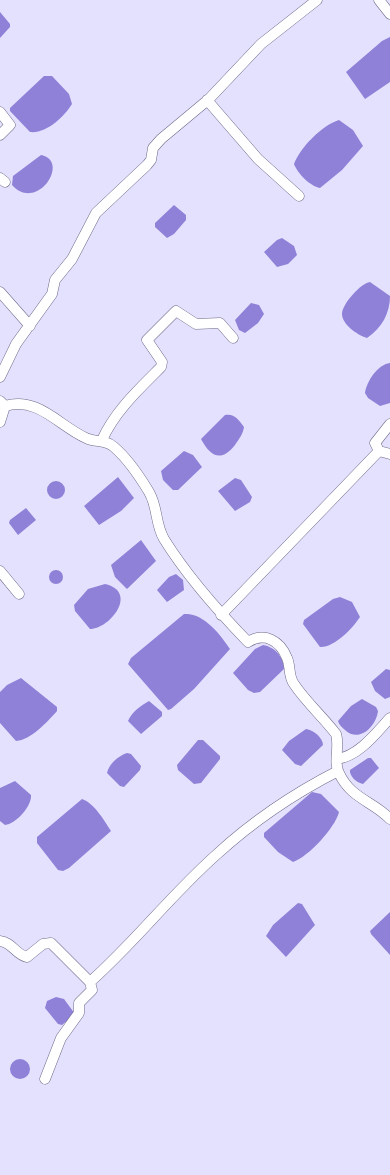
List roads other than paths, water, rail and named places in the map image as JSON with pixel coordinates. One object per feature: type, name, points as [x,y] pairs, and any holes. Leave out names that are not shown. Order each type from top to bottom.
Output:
[{"type":"street","points":[[0,377],[16,344],[52,294],[54,280],[72,259],[96,213],[147,166],[155,144],[207,100],[261,44],[317,0]]},
{"type":"street","points":[[379,0],[390,14]]},
{"type":"street","points":[[207,100],[258,159],[299,196]]},
{"type":"street","points":[[0,112],[10,125],[0,135]]},
{"type":"street","points":[[0,292],[30,326]]},
{"type":"street","points":[[102,440],[108,427],[120,410],[161,367],[162,362],[147,340],[176,311],[196,324],[220,324],[234,338]]},
{"type":"street","points":[[0,422],[2,404],[21,404],[50,414],[88,440],[102,440],[115,448],[146,487],[155,506],[157,524],[164,539],[221,615],[248,642],[260,636],[267,637],[283,651],[288,659],[292,681],[336,734],[339,741],[338,771],[356,796],[366,804],[382,810],[390,819]]},
{"type":"street","points":[[221,615],[385,452],[376,443],[390,424]]},
{"type":"street","points":[[0,572],[19,594]]},
{"type":"street","points":[[338,759],[350,755],[358,749],[390,718]]},
{"type":"street","points":[[90,982],[146,929],[215,855],[281,803],[338,771]]},
{"type":"street","points":[[0,942],[8,942],[22,956],[27,957],[42,944],[51,943],[90,982],[92,990],[79,1003],[79,1014],[61,1038],[44,1079]]}]
